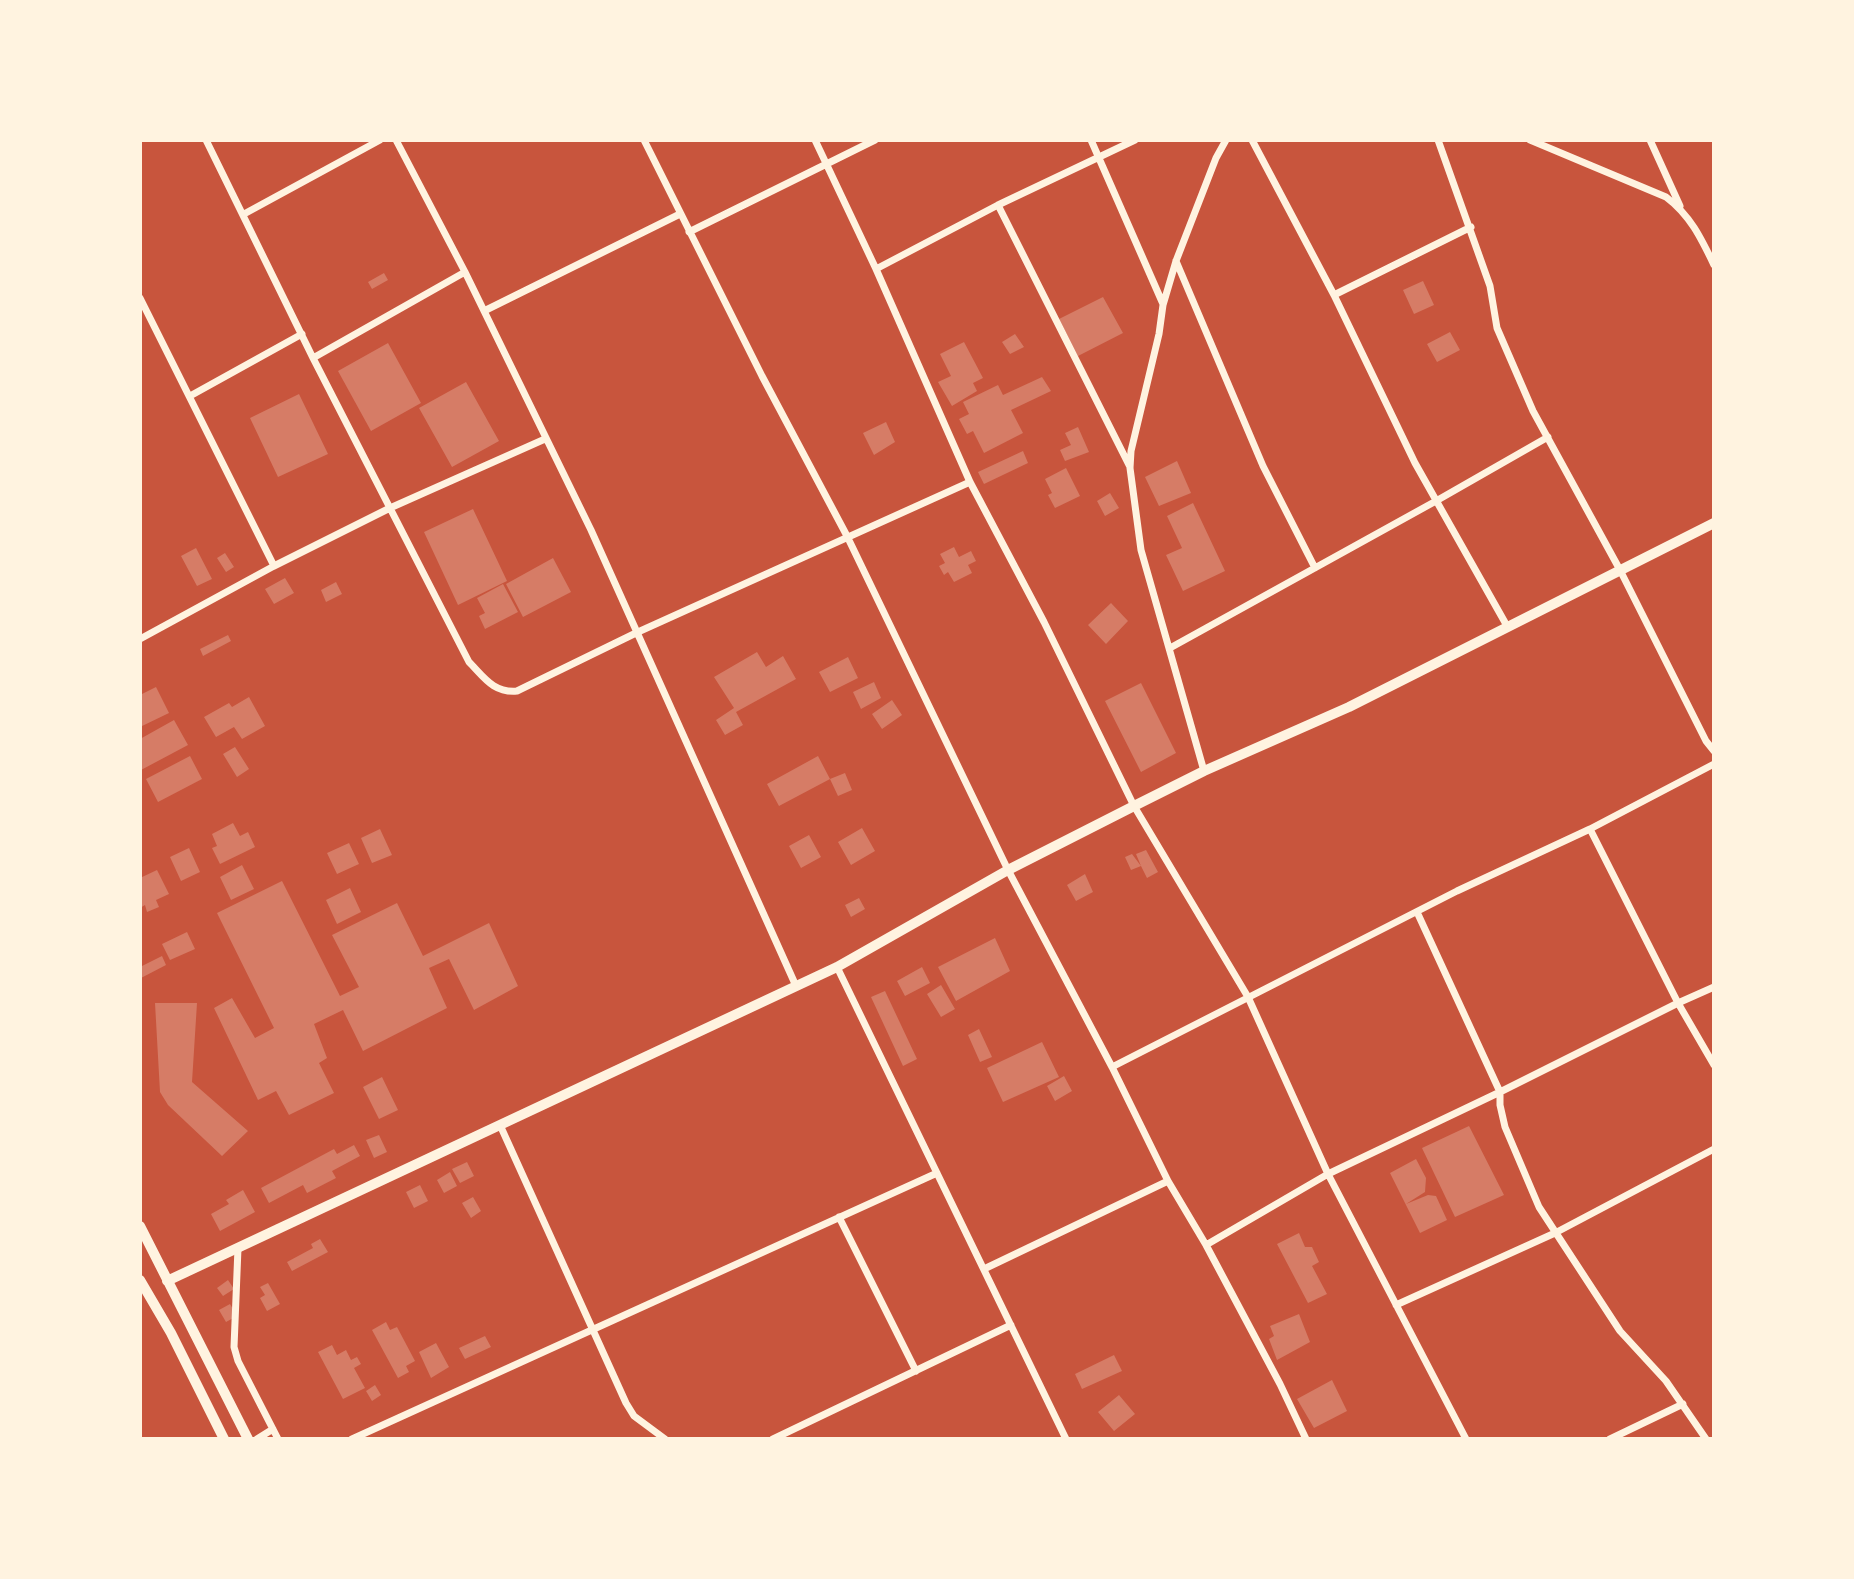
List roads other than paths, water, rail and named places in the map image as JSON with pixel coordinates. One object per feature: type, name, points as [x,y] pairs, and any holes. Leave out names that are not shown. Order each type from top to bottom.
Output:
[{"type":"street","points":[[206,140],[313,358],[469,662],[493,686],[504,692],[517,691],[638,632],[970,482]]},
{"type":"street","points":[[244,214],[380,140]]},
{"type":"street","points":[[396,140],[466,272],[591,530],[796,986]]},
{"type":"street","points":[[644,140],[762,376],[847,536],[1008,870],[1112,1067],[1168,1181],[1206,1245],[1306,1439]]},
{"type":"street","points":[[815,140],[876,269],[970,482],[1044,622],[1134,806],[1248,997],[1328,1174],[1466,1439]]},
{"type":"street","points":[[689,232],[875,140]]},
{"type":"street","points":[[1091,140],[1163,305]]},
{"type":"street","points":[[876,269],[998,205],[1135,140]]},
{"type":"street","points":[[1204,771],[1141,550],[1130,468],[1131,451],[1159,334],[1163,305],[1176,261],[1216,158],[1226,140]]},
{"type":"street","points":[[1252,140],[1334,295],[1436,501],[1507,626]]},
{"type":"street","points":[[1438,140],[1490,286],[1497,328],[1533,411],[1619,570],[1706,741],[1714,751]]},
{"type":"street","points":[[1530,140],[1666,197],[1681,208]]},
{"type":"street","points":[[1650,140],[1681,208],[1695,227],[1714,265]]},
{"type":"street","points":[[998,205],[1130,468]]},
{"type":"street","points":[[484,311],[680,214]]},
{"type":"street","points":[[1334,295],[1471,227]]},
{"type":"street","points":[[1176,261],[1263,466],[1315,568]]},
{"type":"street","points":[[313,358],[466,272]]},
{"type":"street","points":[[140,298],[274,566]]},
{"type":"street","points":[[190,396],[302,334]]},
{"type":"street","points":[[1170,648],[1548,437]]},
{"type":"street","points":[[140,639],[274,566],[390,508],[545,439]]},
{"type":"street","points":[[167,1281],[837,967],[1008,870],[1134,806],[1204,771],[1349,707],[1714,523]]},
{"type":"street","points":[[1112,1067],[1457,891],[1590,829],[1714,764]]},
{"type":"street","points":[[1590,829],[1678,1003],[1714,1065]]},
{"type":"street","points":[[1417,912],[1500,1092],[1505,1127],[1539,1207],[1620,1331],[1666,1381],[1706,1439]]},
{"type":"street","points":[[837,967],[1066,1439]]},
{"type":"street","points":[[1206,1245],[1328,1174],[1714,987]]},
{"type":"street","points":[[500,1125],[626,1404],[634,1416],[665,1439]]},
{"type":"street","points":[[1396,1305],[1555,1233],[1714,1149]]},
{"type":"street","points":[[352,1439],[937,1173]]},
{"type":"street","points":[[984,1269],[1168,1181]]},
{"type":"street","points":[[839,1217],[916,1371]]},
{"type":"street","points":[[140,1226],[248,1439]]},
{"type":"street","points":[[238,1248],[234,1347],[238,1361],[278,1439]]},
{"type":"street","points":[[140,1280],[171,1333],[224,1439]]},
{"type":"street","points":[[773,1439],[1011,1325]]},
{"type":"street","points":[[1610,1439],[1683,1404]]},
{"type":"street","points":[[257,1439],[273,1429]]}]
